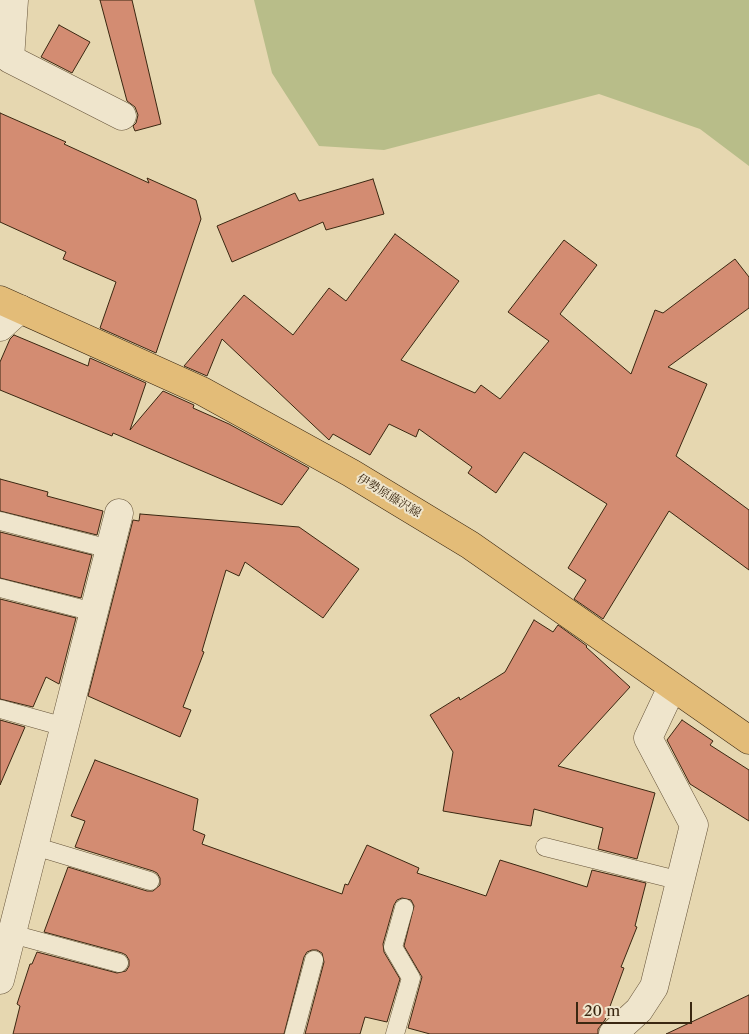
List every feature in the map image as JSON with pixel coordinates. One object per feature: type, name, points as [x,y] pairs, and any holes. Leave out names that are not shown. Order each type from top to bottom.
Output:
[{"type":"main road","name":"伊勢原藤沢線","points":[[10,305],[202,391],[351,472],[470,545],[749,740]]},
{"type":"street","points":[[14,0],[10,59],[122,116]]},
{"type":"street","points":[[0,327],[10,305]]},
{"type":"street","points":[[0,980],[119,513]]},
{"type":"street","points":[[613,1034],[639,1010],[654,987],[694,825],[648,738],[672,687]]},
{"type":"lane","points":[[0,521],[110,548]]},
{"type":"lane","points":[[0,588],[94,612]]},
{"type":"lane","points":[[0,709],[65,726]]},
{"type":"lane","points":[[34,846],[150,881]]},
{"type":"lane","points":[[545,847],[681,881]]},
{"type":"lane","points":[[396,1034],[411,978],[393,947],[404,908]]},
{"type":"lane","points":[[12,934],[120,963]]},
{"type":"lane","points":[[294,1034],[314,960]]},
{"type":"green space","points":[[254,0],[749,0],[749,166],[700,129],[599,94],[384,150],[319,146],[272,73]]},
{"type":"building","points":[[100,0],[132,0],[161,124],[135,131],[133,126],[138,115],[135,107],[127,101]]},
{"type":"building","points":[[59,25],[90,42],[72,73],[41,57]]},
{"type":"building","points":[[0,113],[66,142],[64,144],[149,183],[147,178],[196,200],[201,219],[156,353],[100,328],[116,282],[63,259],[66,252],[0,222]]},
{"type":"building","points":[[373,179],[384,214],[326,230],[323,222],[232,262],[217,226],[295,193],[299,201]]},
{"type":"building","points":[[395,234],[459,281],[401,360],[475,393],[481,385],[500,399],[549,341],[508,312],[564,240],[597,265],[560,314],[631,374],[655,310],[663,313],[735,259],[749,277],[749,308],[668,367],[707,384],[676,456],[749,510],[749,570],[669,511],[603,619],[574,599],[586,580],[568,568],[607,504],[524,452],[496,493],[468,473],[472,467],[419,429],[416,437],[389,424],[370,455],[333,434],[329,440],[222,339],[207,376],[184,366],[244,295],[293,335],[329,288],[346,301]]},
{"type":"building","points":[[14,335],[88,366],[90,358],[146,383],[130,430],[163,391],[194,405],[193,408],[229,424],[309,468],[282,505],[113,433],[112,436],[0,390],[0,362],[10,339]]},
{"type":"building","points":[[0,479],[48,492],[47,496],[103,511],[97,535],[0,511]]},
{"type":"building","points":[[140,514],[299,527],[359,569],[323,618],[245,562],[239,576],[226,570],[202,651],[204,652],[183,707],[191,710],[180,737],[88,696],[133,520],[139,521]]},
{"type":"building","points":[[0,532],[92,555],[81,598],[0,578]]},
{"type":"building","points":[[0,599],[76,618],[59,684],[46,677],[33,707],[0,699]]},
{"type":"building","points":[[534,620],[553,632],[558,625],[587,646],[630,687],[558,766],[655,793],[637,859],[598,849],[603,828],[534,809],[531,826],[443,811],[453,752],[430,715],[459,697],[460,700],[505,672]]},
{"type":"building","points":[[0,720],[25,727],[0,785]]},
{"type":"building","points":[[682,720],[713,741],[710,745],[749,770],[749,821],[690,784],[667,740]]},
{"type":"building","points":[[95,760],[198,799],[193,830],[205,835],[202,844],[342,894],[345,884],[348,885],[367,845],[419,868],[417,873],[486,896],[500,860],[587,887],[592,870],[646,883],[635,926],[637,927],[621,967],[624,968],[605,1020],[598,1029],[598,1034],[430,1034],[408,1028],[422,977],[404,946],[414,906],[411,900],[402,898],[397,900],[394,905],[383,944],[384,952],[400,979],[387,1022],[365,1017],[360,1034],[305,1034],[324,962],[322,953],[312,950],[307,952],[304,957],[284,1034],[13,1034],[20,1006],[17,1004],[30,964],[32,964],[37,952],[117,973],[126,971],[129,966],[129,960],[122,953],[44,932],[68,867],[147,891],[153,891],[160,885],[160,878],[153,871],[75,847],[85,821],[71,816]]},
{"type":"building","points":[[749,995],[749,1034],[666,1034]]}]
